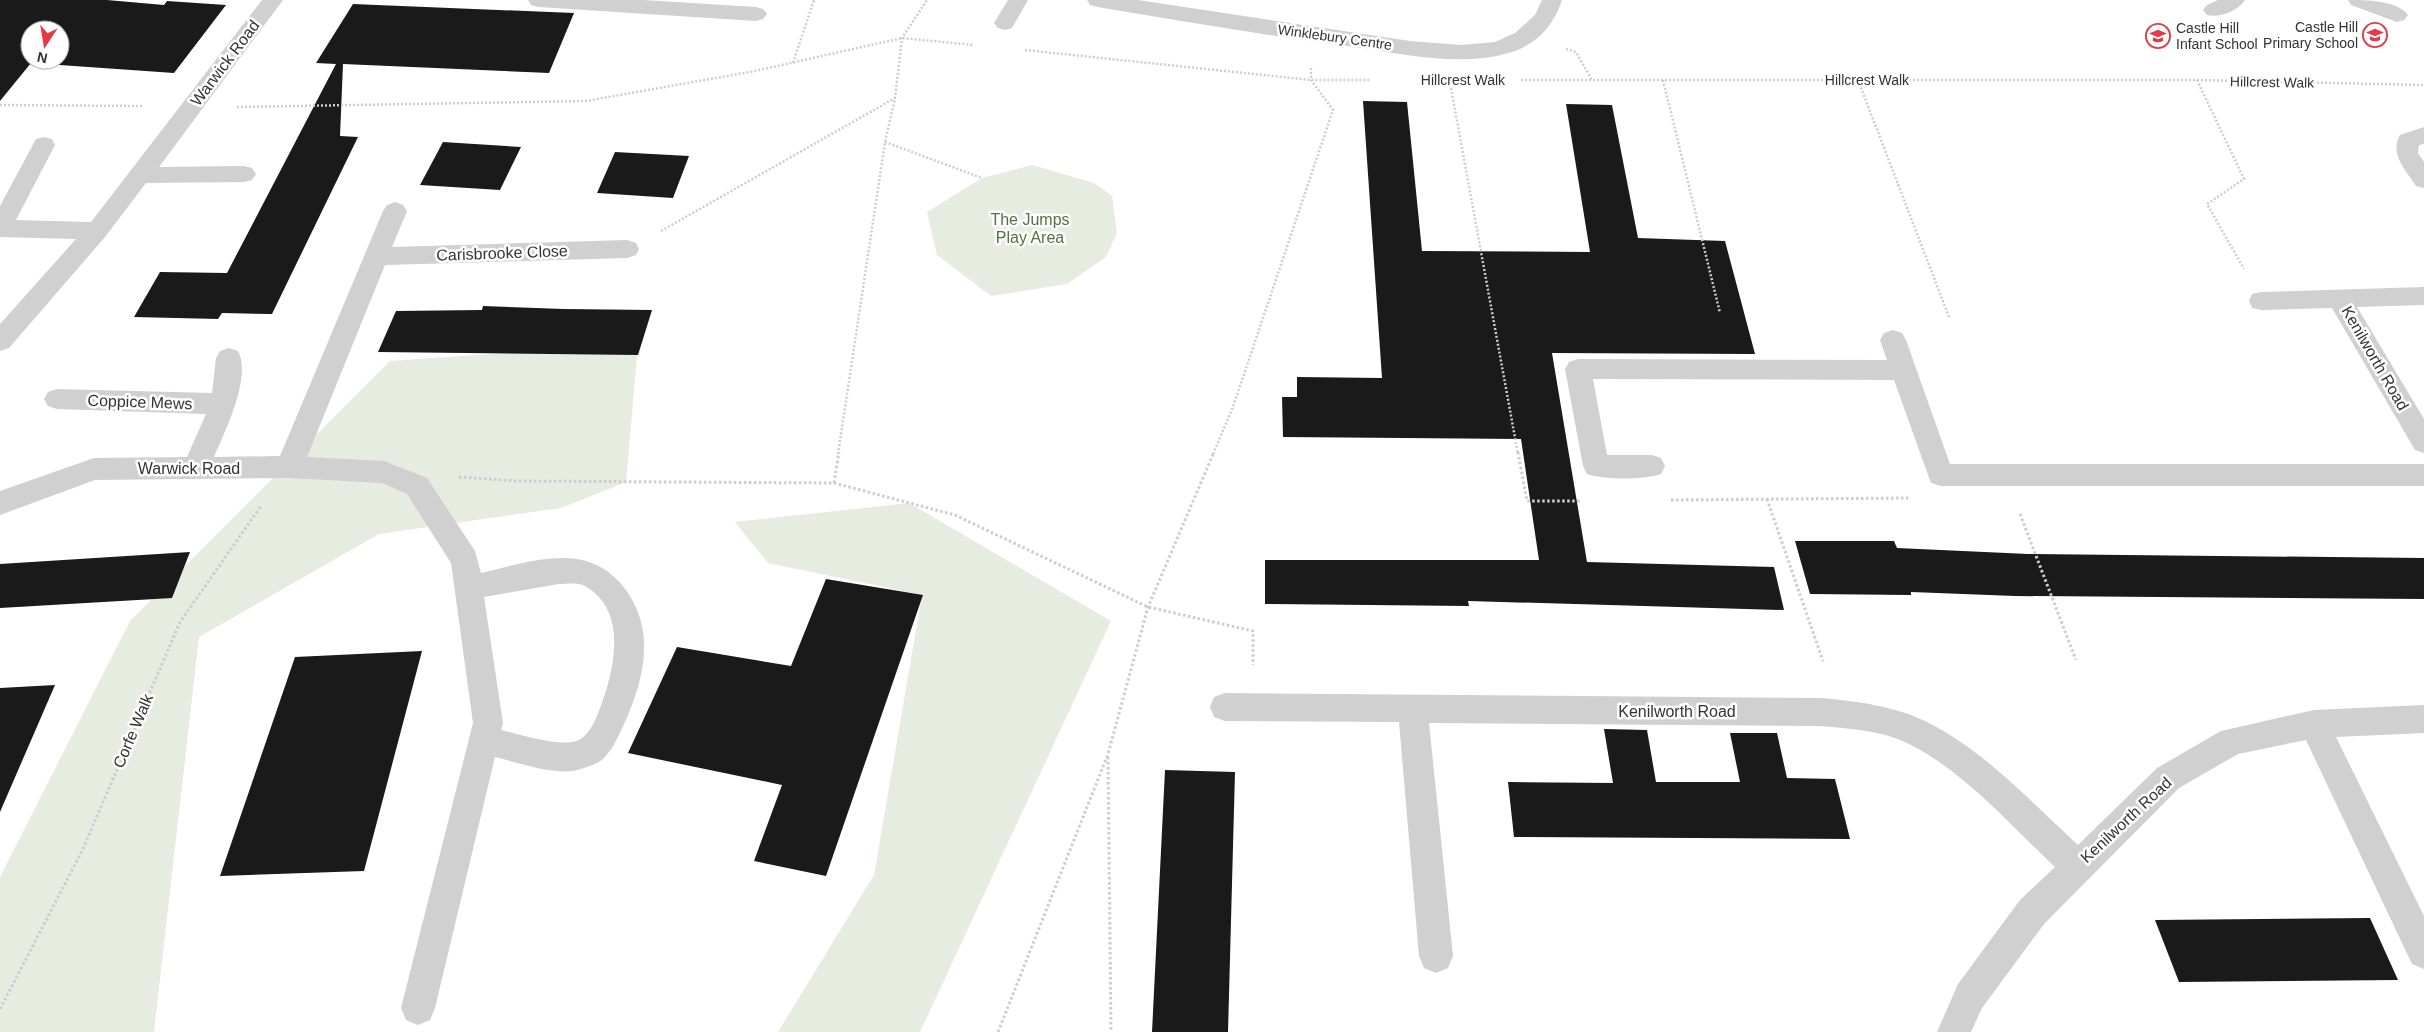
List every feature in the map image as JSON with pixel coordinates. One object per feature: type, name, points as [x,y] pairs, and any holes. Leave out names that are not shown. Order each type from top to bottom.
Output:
[{"type":"street","name":"Warwick Road","points":[[0,341],[97,231],[273,0]]},
{"type":"street","points":[[538,0],[756,14]]},
{"type":"street","points":[[1005,22],[1018,0]]},
{"type":"street","name":"Winklebury Centre","points":[[1097,0],[1313,35],[1446,52],[1495,49],[1524,40],[1542,22],[1552,0]]},
{"type":"street","points":[[2214,10],[2235,0]]},
{"type":"street","points":[[2358,0],[2397,15]]},
{"type":"street","points":[[2424,136],[2408,141],[2407,154],[2424,180]]},
{"type":"street","points":[[44,145],[0,228],[97,231]]},
{"type":"street","points":[[141,175],[244,174]]},
{"type":"street","points":[[289,467],[396,211]]},
{"type":"street","name":"Carisbrooke Close","points":[[376,256],[627,249]]},
{"type":"street","name":"Kenilworth Road","points":[[2261,301],[2424,296]]},
{"type":"street","name":"Kenilworth Road","points":[[2340,300],[2424,442]]},
{"type":"street","points":[[1893,340],[1941,475],[2424,475]]},
{"type":"street","points":[[195,468],[224,404],[229,358]]},
{"type":"street","points":[[1652,466],[1596,466],[1578,368],[1905,370]]},
{"type":"street","name":"Coppice Mews","points":[[57,399],[224,404]]},
{"type":"street","name":"Warwick Road","points":[[0,503],[94,469],[289,467],[384,472],[417,486],[465,560],[488,723],[418,1008]]},
{"type":"street","points":[[469,588],[546,572],[585,573],[610,589],[623,613],[630,647],[624,685],[604,734],[593,748],[574,757],[484,740]]},
{"type":"street","name":"Kenilworth Road","points":[[1238,707],[1820,712],[1864,716],[1917,732],[1969,766],[2077,866]]},
{"type":"street","points":[[1412,709],[1436,956]]},
{"type":"street","name":"Kenilworth Road","points":[[1954,1032],[1970,996],[2032,912],[2168,778],[2232,741],[2314,724],[2424,719]]},
{"type":"street","points":[[2314,724],[2424,952]]},
{"type":"path","points":[[793,64],[814,0]]},
{"type":"path","points":[[834,483],[885,142],[895,98],[902,38],[927,0]]},
{"type":"path","points":[[998,1032],[1108,754],[1148,607],[1233,407],[1333,110],[1311,80],[1313,35]]},
{"type":"path","points":[[234,108],[586,101],[793,64],[902,38],[980,46]]},
{"type":"path","points":[[1019,50],[1311,80],[1370,80]]},
{"type":"path","name":"Hillcrest Walk","points":[[1516,80],[2197,80],[2424,85]]},
{"type":"path","points":[[1663,80],[1720,313]]},
{"type":"path","points":[[1858,80],[1949,317]]},
{"type":"path","points":[[2197,80],[2244,179],[2207,204],[2261,301]]},
{"type":"path","points":[[627,249],[895,98]]},
{"type":"path","points":[[0,105],[152,106]]},
{"type":"path","points":[[885,142],[982,178]]},
{"type":"path","name":"Corfe Walk","points":[[0,1009],[83,849],[180,622],[289,467]]},
{"type":"path","points":[[451,477],[518,481],[834,483],[955,515],[1148,607],[1254,630],[1238,707]]},
{"type":"path","points":[[1767,498],[1823,661]]},
{"type":"path","points":[[2017,507],[2076,660]]},
{"type":"path","points":[[1108,754],[1111,1032]]},
{"type":"green space","name":"The Jumps Play Area","points":[[1032,165],[1094,183],[1112,196],[1117,233],[1106,257],[1067,284],[991,296],[937,255],[927,212],[982,178]]},
{"type":"green space","points":[[638,344],[626,482],[561,508],[379,534],[199,637],[154,1032],[0,1032],[0,877],[130,621],[390,361]]},
{"type":"green space","points":[[909,503],[1111,621],[920,1032],[778,1032],[874,875],[922,595],[768,563],[735,522]]},
{"type":"building","points":[[0,0],[107,0],[164,5],[167,1],[226,5],[174,73],[70,66],[70,20],[20,20],[20,70],[25,70],[0,101]]},
{"type":"building","points":[[353,4],[574,13],[549,73],[343,64],[340,136],[358,137],[272,314],[222,313],[218,319],[134,317],[160,272],[227,273],[336,64],[316,63]]},
{"type":"building","points":[[1363,101],[1407,102],[1422,251],[1590,252],[1566,104],[1612,105],[1638,238],[1725,241],[1755,354],[1552,353],[1587,562],[1774,567],[1784,610],[1468,601],[1469,606],[1265,604],[1265,560],[1539,560],[1521,439],[1283,437],[1282,397],[1297,397],[1297,377],[1382,378]]},
{"type":"building","points":[[443,142],[521,147],[500,190],[420,185]]},
{"type":"building","points":[[615,152],[689,156],[673,198],[597,193]]},
{"type":"building","points":[[483,306],[652,310],[638,355],[378,352],[396,311],[482,310]]},
{"type":"building","points":[[1795,541],[1894,541],[1897,548],[2028,554],[2424,558],[2424,599],[2015,596],[1911,592],[1911,595],[1810,594]]},
{"type":"building","points":[[190,552],[172,598],[0,608],[0,564]]},
{"type":"building","points":[[826,579],[923,595],[826,876],[754,861],[782,785],[628,753],[677,647],[791,666]]},
{"type":"building","points":[[422,651],[364,871],[220,876],[295,657]]},
{"type":"building","points":[[55,685],[0,812],[0,688]]},
{"type":"building","points":[[1604,729],[1647,730],[1656,782],[1740,782],[1730,733],[1777,733],[1787,778],[1835,779],[1850,839],[1514,837],[1508,782],[1613,783]]},
{"type":"building","points":[[1165,770],[1235,772],[1228,1032],[1152,1032]]},
{"type":"building","points":[[2370,918],[2398,980],[2179,982],[2155,920]]},
{"type":"place","name":"Castle Hill Primary School","points":[[2375,35]]},
{"type":"place","name":"Castle Hill Infant School","points":[[2158,36]]}]
